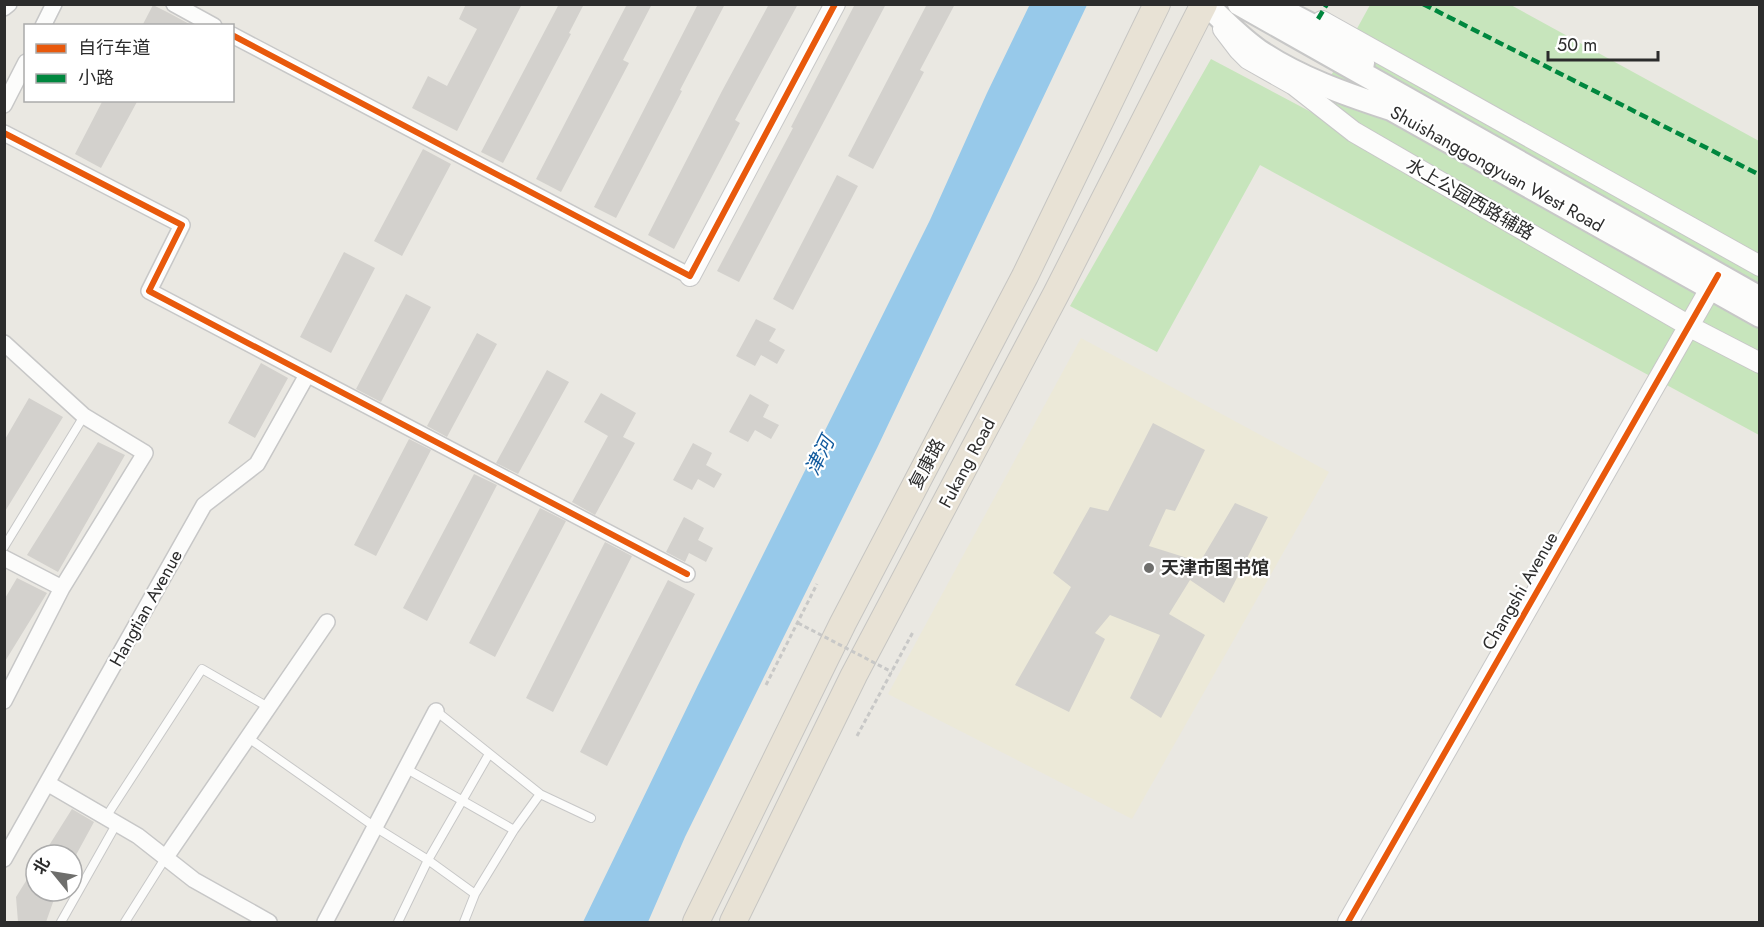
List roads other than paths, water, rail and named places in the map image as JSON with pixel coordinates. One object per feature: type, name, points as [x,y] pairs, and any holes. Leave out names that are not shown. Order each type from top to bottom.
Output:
[{"type":"highway","name":"复康路","points":[[696,922],[843,622],[1024,276],[1157,4]]},
{"type":"highway","name":"Fukang Road","points":[[733,922],[854,675],[1051,304],[1206,4]]},
{"type":"main road","name":"Shuishanggongyuan West Road","points":[[1206,4],[1257,50],[1308,79],[1346,94],[1394,102]]},
{"type":"main road","name":"Shuishanggongyuan West Road","points":[[1239,4],[1394,102],[1718,284],[1760,316]]},
{"type":"main road","points":[[1271,4],[1321,30],[1338,42],[1394,102]]},
{"type":"main road","name":"Shuishanggongyuan West Road","points":[[1718,284],[1760,298]]},
{"type":"street","points":[[4,8],[9,4]]},
{"type":"street","points":[[45,24],[54,4]]},
{"type":"street","points":[[174,4],[210,24]]},
{"type":"street","points":[[234,36],[690,276],[836,4]]},
{"type":"street","name":"水上公园西路辅路","points":[[1206,4],[1248,59],[1294,85],[1354,132],[1694,328],[1760,363]]},
{"type":"street","points":[[1293,4],[1760,266]]},
{"type":"street","points":[[4,105],[24,66]]},
{"type":"street","points":[[4,133],[182,225],[149,291],[687,574]]},
{"type":"street","name":"Changshi Avenue","points":[[1364,922],[1718,284]]},
{"type":"street","name":"Changshi Avenue","points":[[1348,922],[1694,328]]},
{"type":"street","points":[[4,343],[84,416],[145,453],[62,588],[4,701]]},
{"type":"street","name":"Hangtian Avenue","points":[[4,859],[204,505],[257,464],[308,375]]},
{"type":"street","points":[[4,558],[62,588]]},
{"type":"street","points":[[166,857],[327,622]]},
{"type":"street","points":[[325,922],[436,711]]},
{"type":"street","points":[[47,783],[138,836],[194,880],[269,922]]},
{"type":"lane","points":[[4,547],[84,416]]},
{"type":"lane","points":[[61,922],[111,820],[202,669],[268,707]]},
{"type":"lane","points":[[436,711],[540,794],[591,818]]},
{"type":"lane","points":[[247,737],[475,894]]},
{"type":"lane","points":[[398,922],[428,860],[489,754]]},
{"type":"lane","points":[[405,768],[514,830]]},
{"type":"lane","points":[[464,922],[475,894],[514,830],[540,794]]},
{"type":"lane","points":[[124,922],[166,857]]},
{"type":"water","name":"津河","points":[[1030,4],[1087,5],[878,446],[685,837],[648,922],[583,922],[698,685],[930,220]]},
{"type":"place","name":"天津市图书馆","points":[[1149,568]]}]
